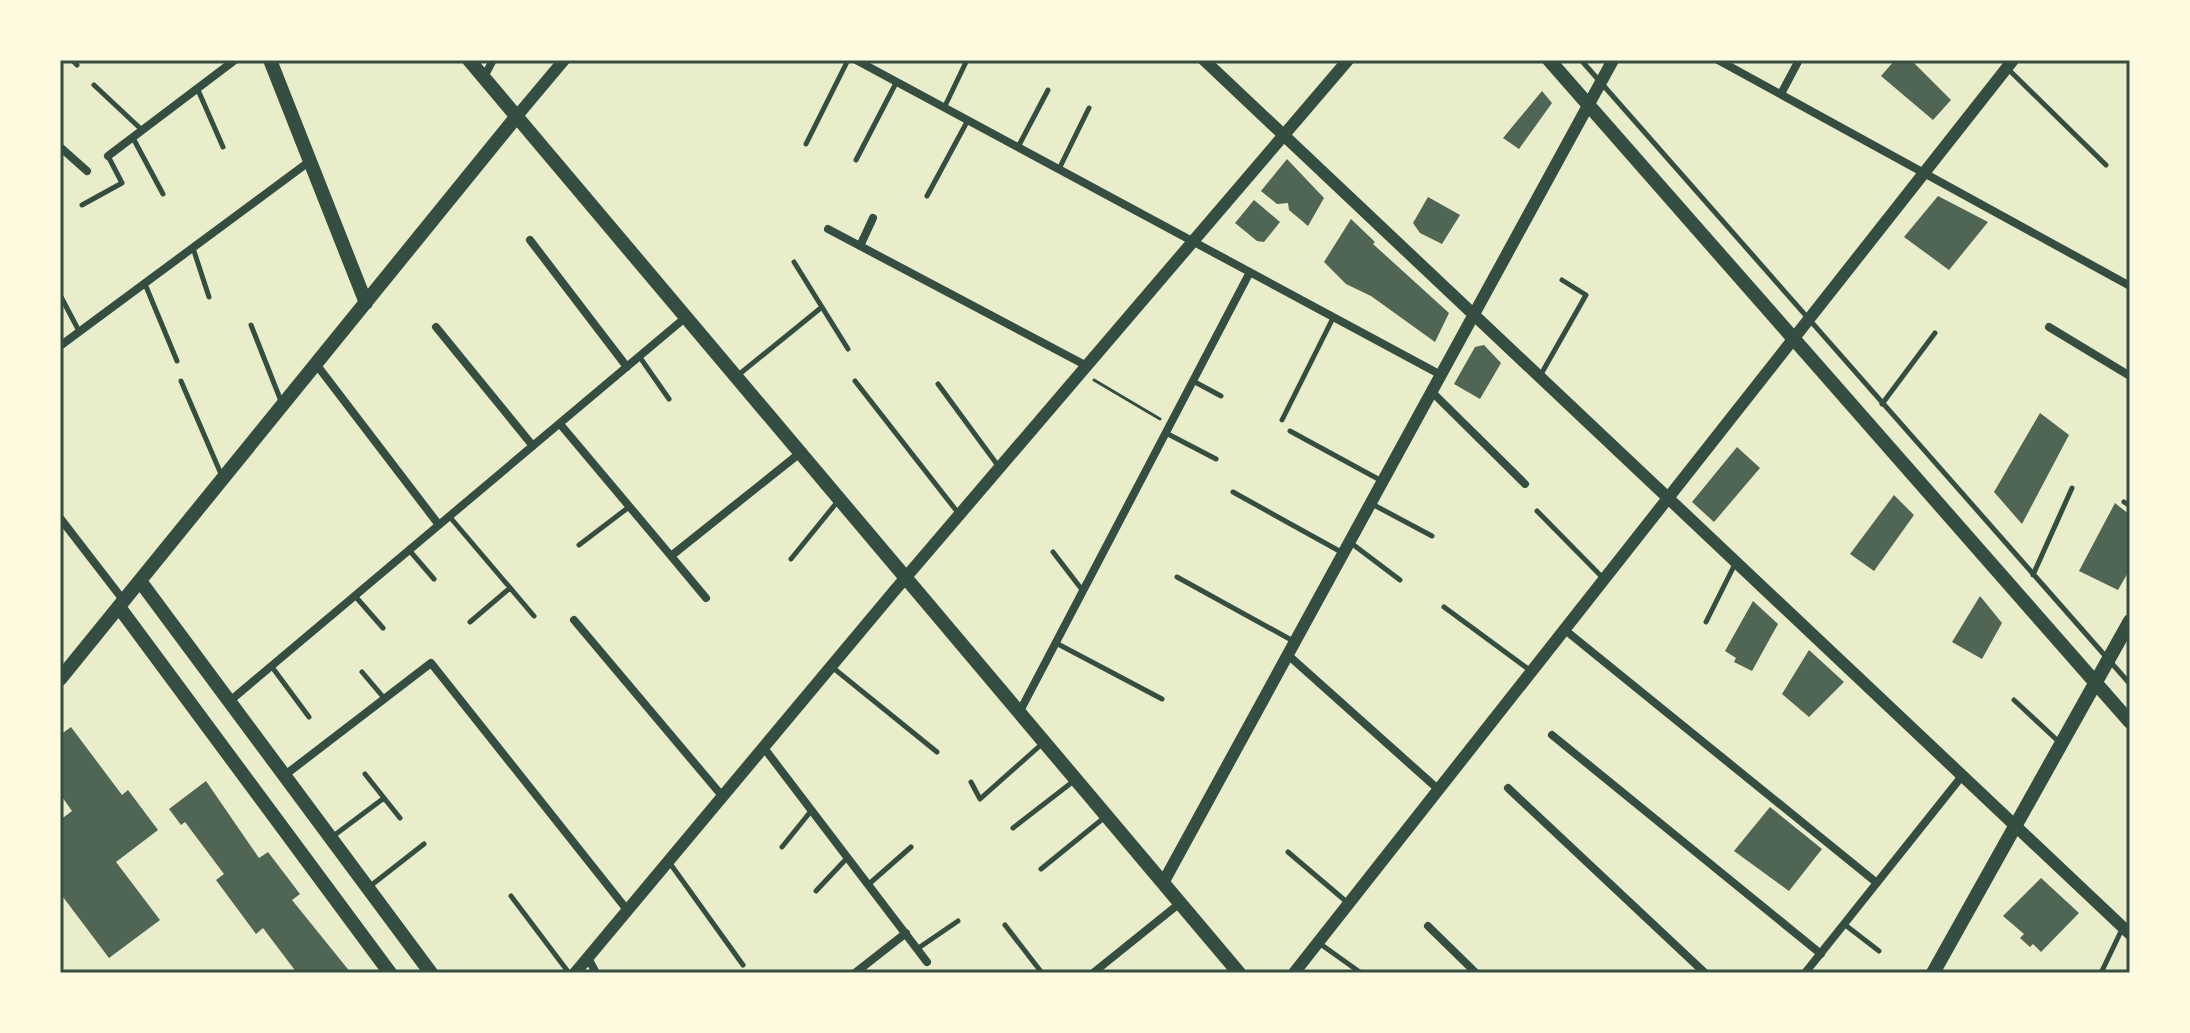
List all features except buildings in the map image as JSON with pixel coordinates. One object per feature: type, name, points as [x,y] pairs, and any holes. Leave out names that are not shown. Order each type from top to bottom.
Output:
[{"type":"main road","points":[[270,60],[366,303]]},
{"type":"main road","points":[[469,60],[1239,973]]},
{"type":"main road","points":[[1549,60],[2130,722]]},
{"type":"main road","points":[[60,679],[517,116]]},
{"type":"main road","points":[[140,581],[431,973]]},
{"type":"main road","points":[[121,604],[390,973]]},
{"type":"main road","points":[[1933,973],[2130,621]]},
{"type":"street","points":[[108,156],[235,60]]},
{"type":"street","points":[[484,77],[493,60]]},
{"type":"street","points":[[517,116],[564,60]]},
{"type":"street","points":[[856,60],[1441,375]]},
{"type":"street","points":[[1204,60],[2126,931]]},
{"type":"street","points":[[575,973],[960,514],[1348,60]]},
{"type":"street","points":[[1163,883],[1613,60]]},
{"type":"street","points":[[1718,60],[2129,282]]},
{"type":"street","points":[[1781,94],[1799,60]]},
{"type":"street","points":[[1294,973],[2010,64]]},
{"type":"street","points":[[60,147],[87,171]]},
{"type":"street","points":[[60,346],[310,161]]},
{"type":"street","points":[[860,246],[873,218]]},
{"type":"street","points":[[828,229],[1084,369]]},
{"type":"street","points":[[530,240],[627,367]]},
{"type":"street","points":[[1019,713],[1250,272]]},
{"type":"street","points":[[231,700],[686,317]]},
{"type":"street","points":[[436,327],[533,446]]},
{"type":"street","points":[[2049,327],[2130,376]]},
{"type":"street","points":[[316,364],[439,525]]},
{"type":"street","points":[[1432,392],[1525,484]]},
{"type":"street","points":[[560,424],[706,598]]},
{"type":"street","points":[[671,556],[800,453]]},
{"type":"street","points":[[60,518],[121,604]]},
{"type":"street","points":[[574,620],[723,797]]},
{"type":"street","points":[[1565,630],[1877,883]]},
{"type":"street","points":[[1288,655],[1439,790]]},
{"type":"street","points":[[285,775],[431,663],[628,911]]},
{"type":"street","points":[[1552,735],[1821,954]]},
{"type":"street","points":[[764,748],[927,962]]},
{"type":"street","points":[[1805,973],[1962,776]]},
{"type":"street","points":[[1508,788],[1705,973]]},
{"type":"street","points":[[1093,973],[1180,903]]},
{"type":"street","points":[[1428,926],[1476,973]]},
{"type":"street","points":[[855,973],[906,933]]},
{"type":"street","points":[[588,958],[596,973]]},
{"type":"lane","points":[[806,144],[848,60]]},
{"type":"lane","points":[[944,108],[967,60]]},
{"type":"lane","points":[[1581,60],[2130,684]]},
{"type":"lane","points":[[2010,64],[2106,165]]},
{"type":"lane","points":[[856,160],[897,82]]},
{"type":"lane","points":[[94,85],[142,130]]},
{"type":"lane","points":[[197,89],[223,147]]},
{"type":"lane","points":[[1018,147],[1048,90]]},
{"type":"lane","points":[[1059,169],[1089,108]]},
{"type":"lane","points":[[927,196],[968,120]]},
{"type":"lane","points":[[133,137],[163,194]]},
{"type":"lane","points":[[82,205],[122,183],[108,156]]},
{"type":"lane","points":[[193,247],[209,297]]},
{"type":"lane","points":[[794,262],[848,349]]},
{"type":"lane","points":[[1540,377],[1586,295],[1562,280]]},
{"type":"lane","points":[[144,283],[177,361]]},
{"type":"lane","points":[[60,295],[80,332]]},
{"type":"lane","points":[[736,377],[822,307]]},
{"type":"lane","points":[[1282,420],[1333,317]]},
{"type":"lane","points":[[251,325],[282,406]]},
{"type":"lane","points":[[1882,404],[1935,333]]},
{"type":"lane","points":[[639,356],[669,399]]},
{"type":"lane","points":[[181,381],[223,479]]},
{"type":"lane","points":[[855,381],[960,514]]},
{"type":"lane","points":[[1193,381],[1221,396]]},
{"type":"lane","points":[[938,384],[999,468]]},
{"type":"lane","points":[[1168,429],[1216,459]]},
{"type":"lane","points":[[1290,431],[1383,482]]},
{"type":"lane","points":[[2033,575],[2072,488]]},
{"type":"lane","points":[[1233,492],[1347,548],[1400,580]]},
{"type":"lane","points":[[791,559],[840,500]]},
{"type":"lane","points":[[1371,504],[1432,536]]},
{"type":"lane","points":[[579,545],[630,507]]},
{"type":"lane","points":[[1537,511],[1605,580]]},
{"type":"lane","points":[[449,516],[534,616]]},
{"type":"lane","points":[[409,550],[434,579]]},
{"type":"lane","points":[[1053,552],[1083,591]]},
{"type":"lane","points":[[1706,622],[1736,562]]},
{"type":"lane","points":[[1177,577],[1296,642]]},
{"type":"lane","points":[[470,622],[510,588]]},
{"type":"lane","points":[[355,596],[383,628]]},
{"type":"lane","points":[[1444,607],[1532,672]]},
{"type":"lane","points":[[1056,643],[1162,699]]},
{"type":"lane","points":[[272,666],[309,717]]},
{"type":"lane","points":[[832,666],[937,752]]},
{"type":"lane","points":[[362,672],[385,699]]},
{"type":"lane","points":[[2014,700],[2062,744]]},
{"type":"lane","points":[[971,782],[980,799],[1044,742]]},
{"type":"lane","points":[[365,774],[400,818]]},
{"type":"lane","points":[[1013,828],[1075,780]]},
{"type":"lane","points":[[332,838],[384,798]]},
{"type":"lane","points":[[782,847],[812,809]]},
{"type":"lane","points":[[1041,869],[1107,816]]},
{"type":"lane","points":[[368,888],[424,844]]},
{"type":"lane","points":[[869,884],[911,847]]},
{"type":"lane","points":[[1288,852],[1349,903]]},
{"type":"lane","points":[[816,891],[848,856]]},
{"type":"lane","points":[[669,861],[743,965]]},
{"type":"lane","points":[[511,896],[569,973]]},
{"type":"lane","points":[[917,949],[958,921]]},
{"type":"lane","points":[[1844,924],[1879,951]]},
{"type":"lane","points":[[1005,925],[1042,973]]},
{"type":"lane","points":[[2101,973],[2126,931]]},
{"type":"lane","points":[[1318,943],[1361,973]]},
{"type":"path","points":[[1084,369],[1168,429]]}]
